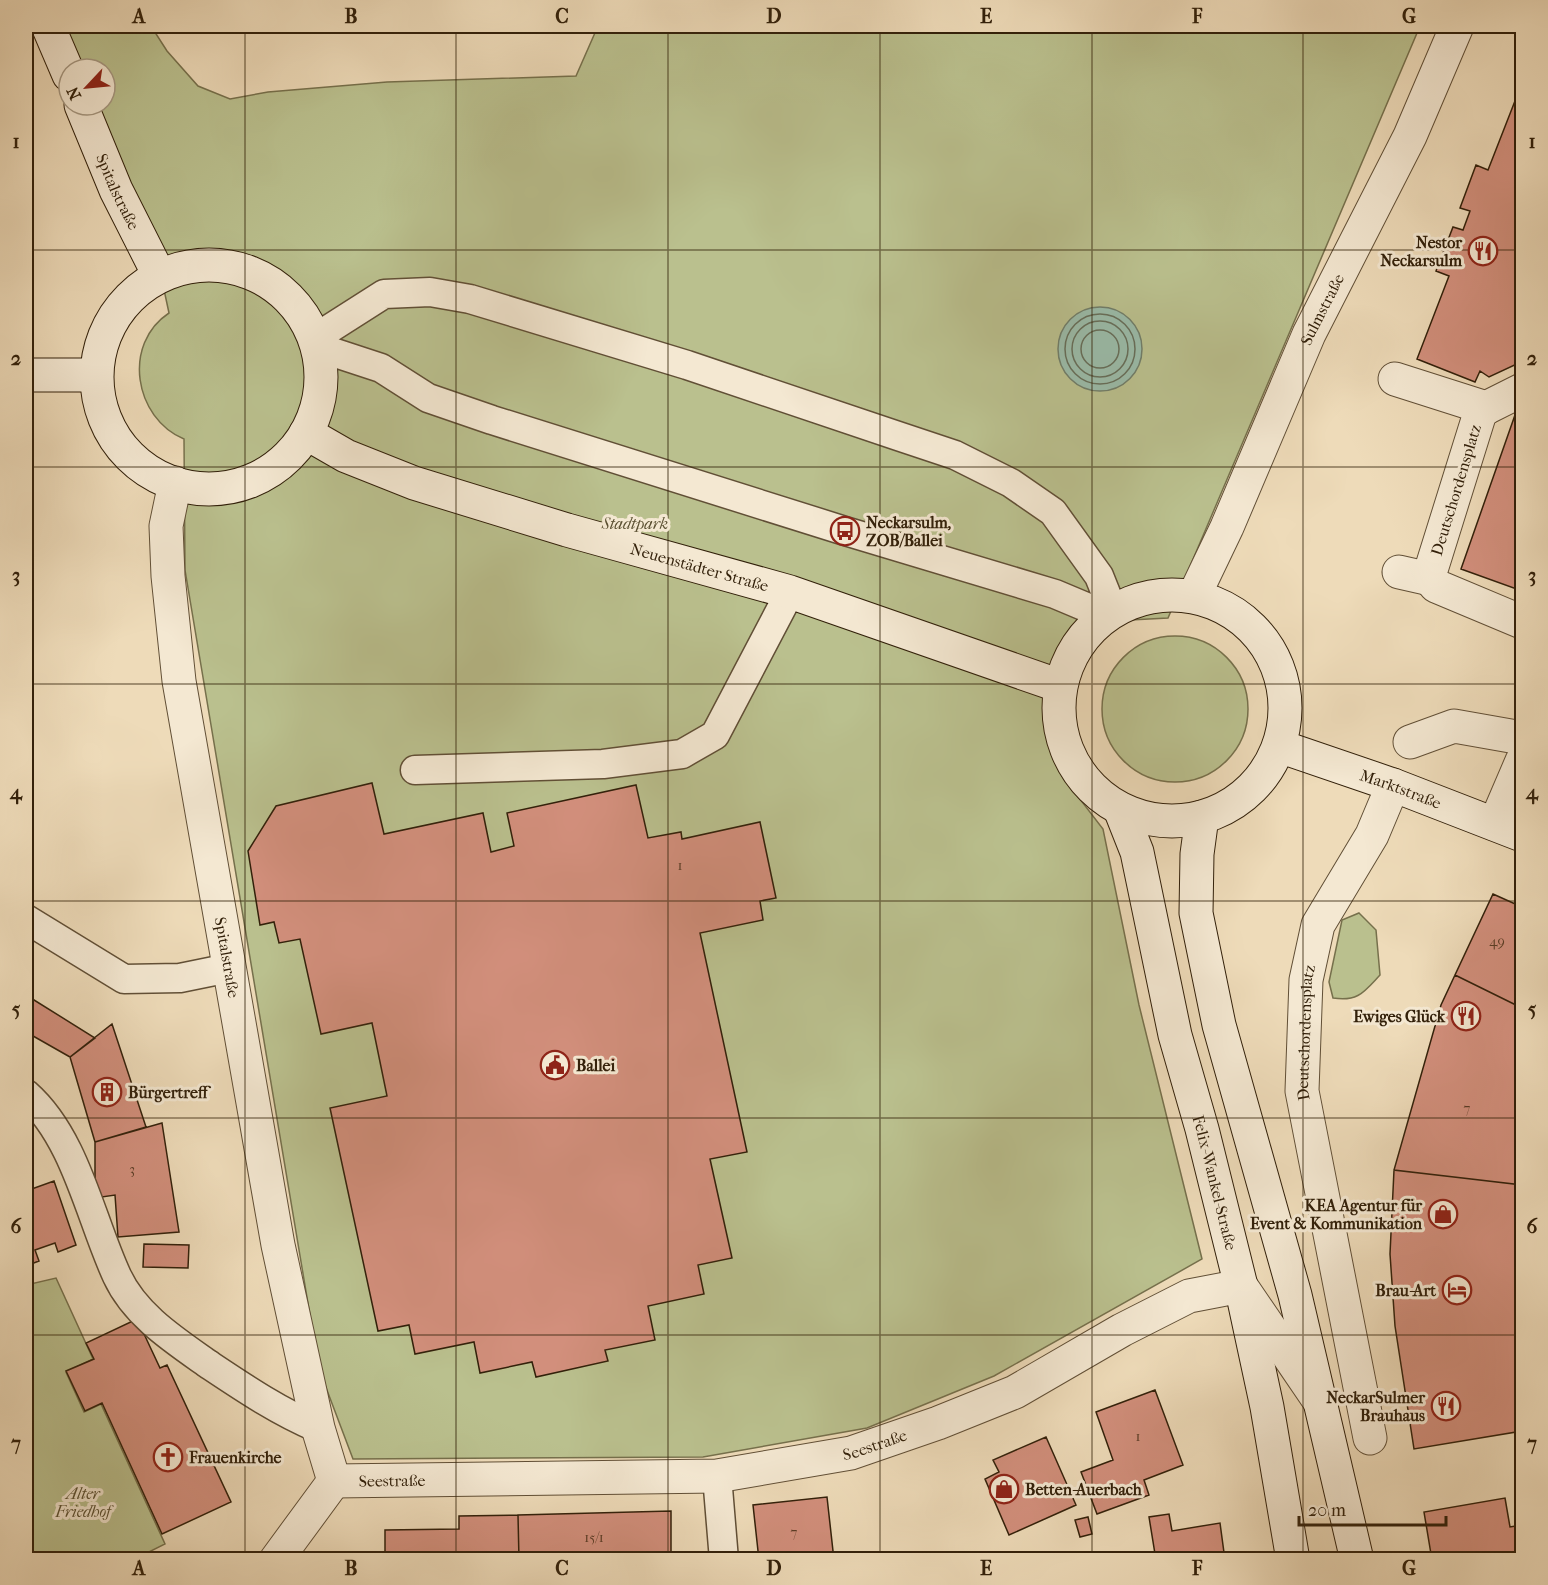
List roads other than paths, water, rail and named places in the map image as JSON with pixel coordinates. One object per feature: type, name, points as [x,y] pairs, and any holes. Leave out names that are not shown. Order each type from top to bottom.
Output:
[{"type":"street","points":[[48,26],[61,57]]},
{"type":"street","name":"Sulmstraße","points":[[1194,596],[1227,527],[1309,334],[1410,136],[1457,26]]},
{"type":"street","name":"Spitalstraße","points":[[86,117],[116,190],[159,275]]},
{"type":"street","points":[[202,264],[236,267],[268,280],[294,303],[316,342],[322,369],[318,407],[306,433],[284,462],[262,477],[238,486],[212,490],[186,487],[153,474],[130,456],[111,432],[99,400],[96,375],[103,338],[119,308],[141,286],[159,275],[179,268],[202,264]]},
{"type":"street","points":[[26,375],[96,375]]},
{"type":"street","points":[[1395,379],[1486,408]]},
{"type":"street","name":"Deutschordensplatz","points":[[1522,390],[1480,413],[1431,570],[1410,581],[1436,586],[1522,622]]},
{"type":"street","name":"Neuenstädter Straße","points":[[306,433],[346,456],[414,483],[567,530],[790,592],[1060,686]]},
{"type":"street","name":"Spitalstraße","points":[[176,483],[166,526],[168,576],[179,681],[278,1245],[318,1428],[334,1481]]},
{"type":"street","points":[[1163,594],[1194,596],[1221,605],[1244,620],[1263,640],[1277,664],[1284,691],[1285,719],[1279,746],[1267,770],[1249,791],[1227,807],[1202,817],[1182,821],[1160,821],[1139,817],[1120,809],[1090,787],[1070,758],[1059,723],[1060,686],[1066,665],[1076,646],[1089,630],[1109,613],[1133,600],[1163,594]]},
{"type":"street","points":[[1410,742],[1454,726],[1522,738]]},
{"type":"street","name":"Marktstraße","points":[[1279,746],[1393,785],[1509,830]]},
{"type":"street","points":[[1509,830],[1522,761]]},
{"type":"street","name":"Deutschordensplatz","points":[[1370,1438],[1302,1091],[1306,980],[1318,925],[1372,835],[1393,785]]},
{"type":"street","name":"Felix-Wankel-Straße","points":[[1120,809],[1137,852],[1175,1035],[1202,1129],[1241,1286],[1267,1407],[1293,1560]]},
{"type":"street","points":[[1202,817],[1197,854],[1196,913],[1219,1025],[1295,1295],[1357,1560]]},
{"type":"street","points":[[1241,1286],[1321,1403]]},
{"type":"street","name":"Seestraße","points":[[334,1481],[717,1476],[851,1453],[938,1423],[1015,1392],[1122,1330],[1189,1296],[1241,1286]]},
{"type":"street","points":[[276,1560],[334,1481]]},
{"type":"lane","points":[[316,342],[384,294],[430,292],[470,299],[687,365],[955,455],[1011,483],[1053,512],[1099,576],[1109,613]]},
{"type":"lane","points":[[316,342],[381,368],[428,398],[492,420],[845,531],[1055,594],[1109,613]]},
{"type":"lane","points":[[415,770],[603,764],[682,754],[715,735],[790,592]]},
{"type":"lane","points":[[26,918],[124,979],[180,978],[229,968]]},
{"type":"lane","points":[[26,1094],[56,1132],[80,1176],[102,1241],[118,1279],[152,1322],[255,1396],[290,1416],[318,1428]]},
{"type":"lane","points":[[717,1476],[724,1560]]},
{"type":"water","points":[[1100,307],[1123,314],[1135,326],[1142,349],[1135,372],[1123,384],[1100,391],[1077,384],[1065,372],[1058,349],[1065,326],[1077,314]]},
{"type":"place","name":"Nestor Neckarsulm","points":[[1483,251]]},
{"type":"place","name":"Neckarsulm, ZOB/Ballei","points":[[845,531]]},
{"type":"place","name":"Ewiges Glück","points":[[1466,1016]]},
{"type":"place","name":"Ballei","points":[[555,1065]]},
{"type":"place","name":"Bürgertreff","points":[[107,1092]]},
{"type":"place","name":"KEA Agentur für Event & Kommunikation","points":[[1443,1214]]},
{"type":"place","name":"Brau-Art","points":[[1457,1290]]},
{"type":"place","name":"NeckarSulmer Brauhaus","points":[[1446,1406]]},
{"type":"place","name":"Frauenkirche","points":[[168,1457]]},
{"type":"place","name":"Betten-Auerbach","points":[[1004,1489]]},
{"type":"park label","name":"Stadtpark","points":[[635,523]]},
{"type":"park label","name":"Alter Friedhof","points":[[83,1502]]}]
